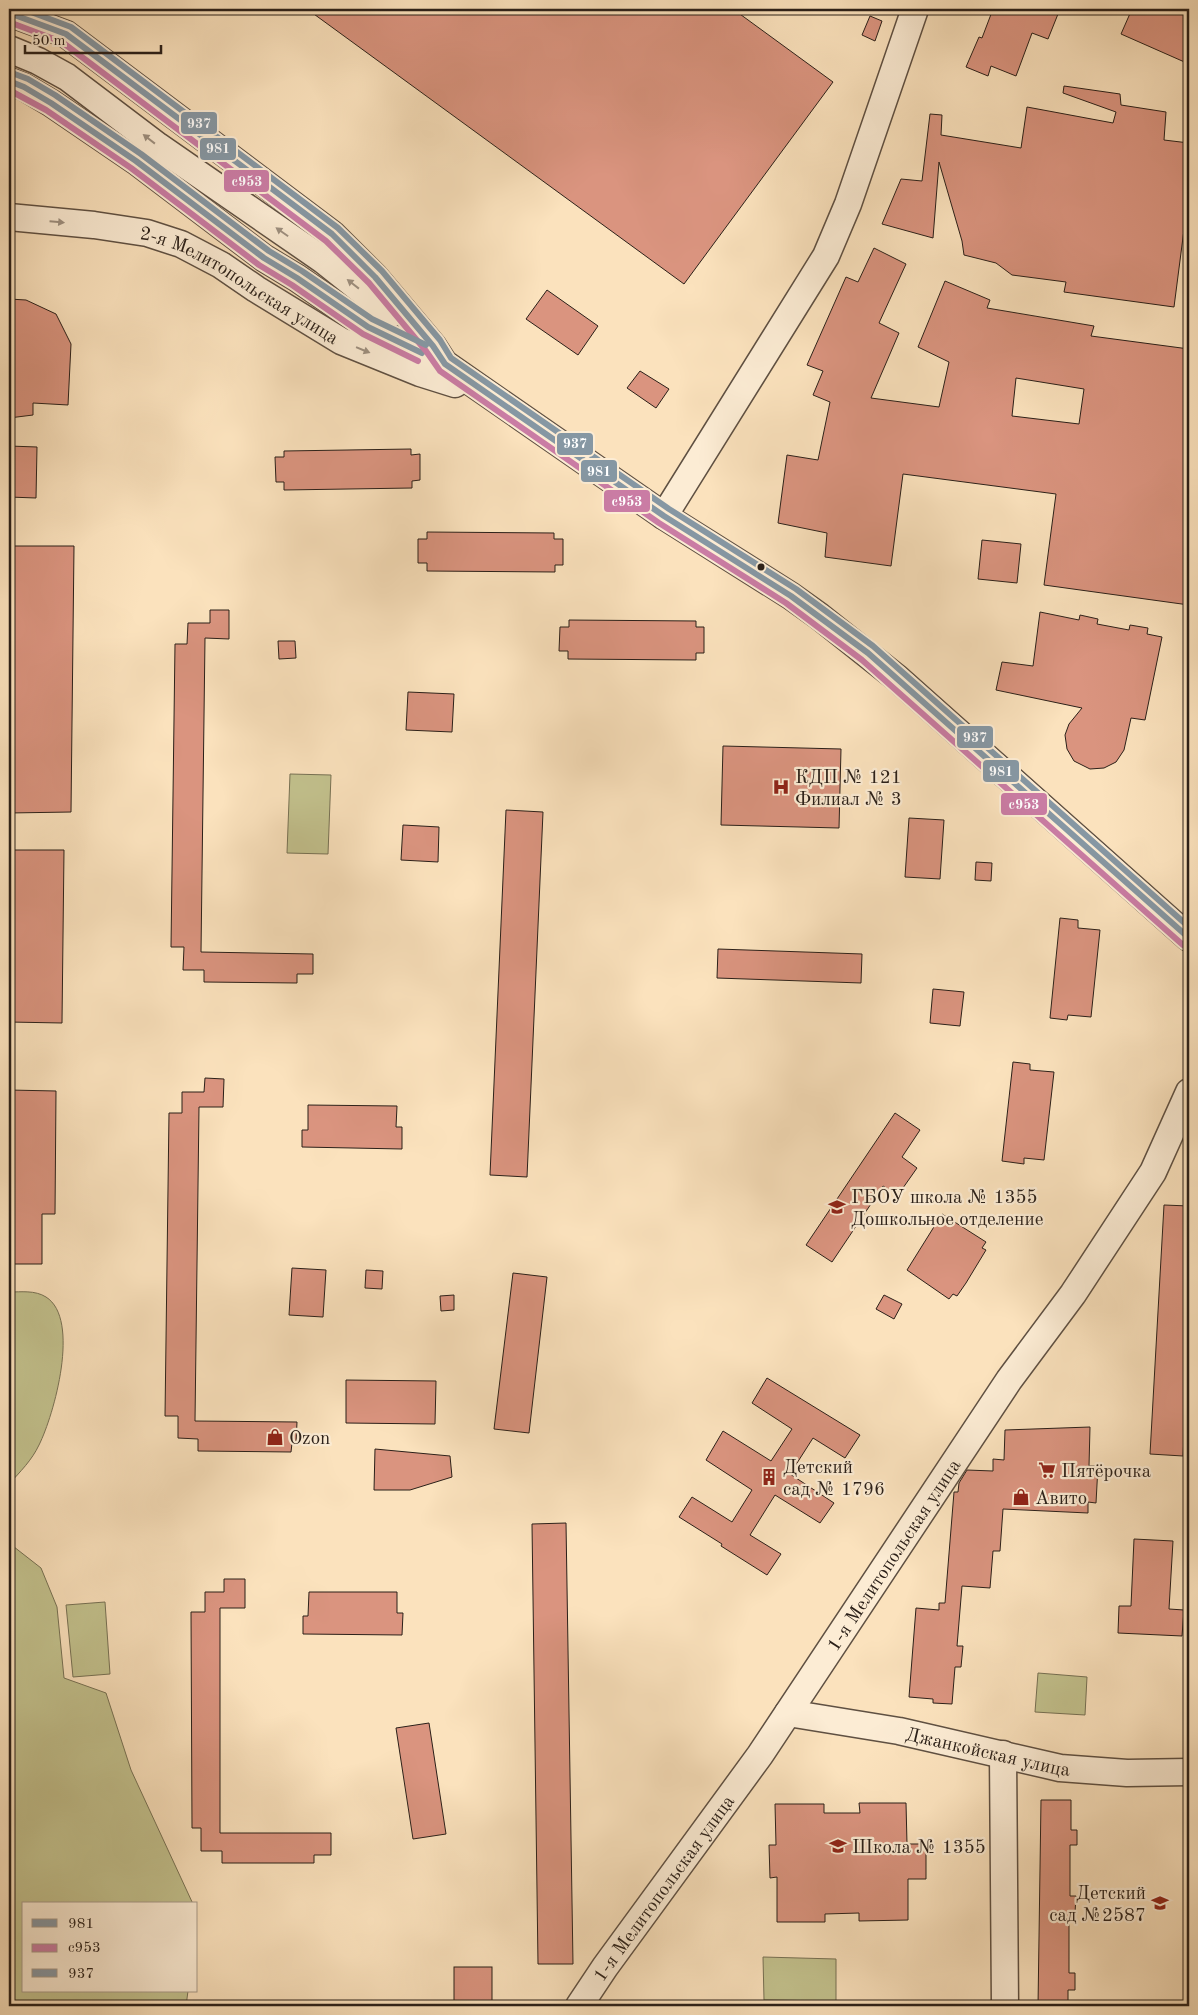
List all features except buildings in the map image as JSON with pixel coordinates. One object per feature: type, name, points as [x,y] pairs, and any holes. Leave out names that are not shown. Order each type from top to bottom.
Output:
[{"type":"street","points":[[664,516],[826,256],[848,204],[915,9]]},
{"type":"street","points":[[9,12],[66,34],[332,234],[375,277],[439,356]]},
{"type":"street","points":[[9,49],[38,61],[67,77],[158,146],[322,260],[439,356]]},
{"type":"street","name":"2-я Мелитопольская улица","points":[[16,84],[51,103],[136,161],[264,258],[297,278],[368,327],[439,356],[489,395],[664,516],[791,596],[868,653],[1189,938]]},
{"type":"street","name":"2-я Мелитопольская улица","points":[[9,217],[94,225],[138,232],[182,244],[222,265],[256,289],[341,341],[420,373],[489,395]]},
{"type":"street","name":"1-я Мелитопольская улица","points":[[579,2006],[760,1755],[1009,1380],[1073,1294],[1153,1172],[1189,1092]]},
{"type":"street","name":"Джанкойская улица","points":[[788,1713],[899,1731],[1060,1768],[1127,1773],[1189,1772]]},
{"type":"street","points":[[1003,1754],[1005,2006]]},
{"type":"shaded area","points":[[290,774],[331,775],[328,854],[287,853]]},
{"type":"shaded area","points":[[9,1292],[33,1292],[46,1297],[56,1308],[62,1325],[63,1346],[57,1391],[45,1431],[33,1456],[9,1484]]},
{"type":"shaded area","points":[[9,1543],[41,1568],[57,1607],[64,1678],[106,1693],[131,1770],[192,1902],[22,1902],[22,1992],[188,1992],[186,2006],[9,2006]]},
{"type":"shaded area","points":[[105,1602],[110,1674],[73,1677],[66,1605]]},
{"type":"shaded area","points":[[1038,1673],[1087,1677],[1085,1715],[1035,1712]]},
{"type":"shaded area","points":[[763,1957],[836,1959],[836,2001],[764,2000]]},
{"type":"transit line","name":"937","points":[[23,9],[71,27],[338,228],[382,271],[440,340],[451,358],[669,509],[796,589],[873,646],[1189,927]]},
{"type":"transit line","name":"981","points":[[9,13],[66,34],[332,234],[375,277],[433,346],[445,364],[664,516],[791,596],[868,653],[1189,938]]},
{"type":"transit line","name":"с953","points":[[9,22],[62,42],[326,241],[369,283],[426,351],[440,371],[659,523],[786,603],[862,660],[1183,945]]},
{"type":"transit line","name":"937","points":[[12,73],[28,79],[55,95],[141,154],[269,251],[372,319],[426,345]]},
{"type":"transit line","name":"981","points":[[9,81],[24,87],[51,103],[136,161],[264,258],[297,278],[368,327],[422,353]]},
{"type":"transit line","name":"с953","points":[[9,90],[46,110],[131,168],[259,265],[292,285],[363,334],[418,361]]},
{"type":"place","name":"КДП № 121 Филиал № 3","points":[[781,787]]},
{"type":"place","name":"ГБОУ школа № 1355 Дошкольное отделение","points":[[837,1207]]},
{"type":"place","name":"Ozon","points":[[275,1437]]},
{"type":"place","name":"Пятёрочка","points":[[1047,1470]]},
{"type":"place","name":"Детский сад № 1796","points":[[769,1477]]},
{"type":"place","name":"Авито","points":[[1021,1497]]},
{"type":"place","name":"Школа № 1355","points":[[838,1846]]},
{"type":"place","name":"Детский сад №2587","points":[[1160,1903]]}]
